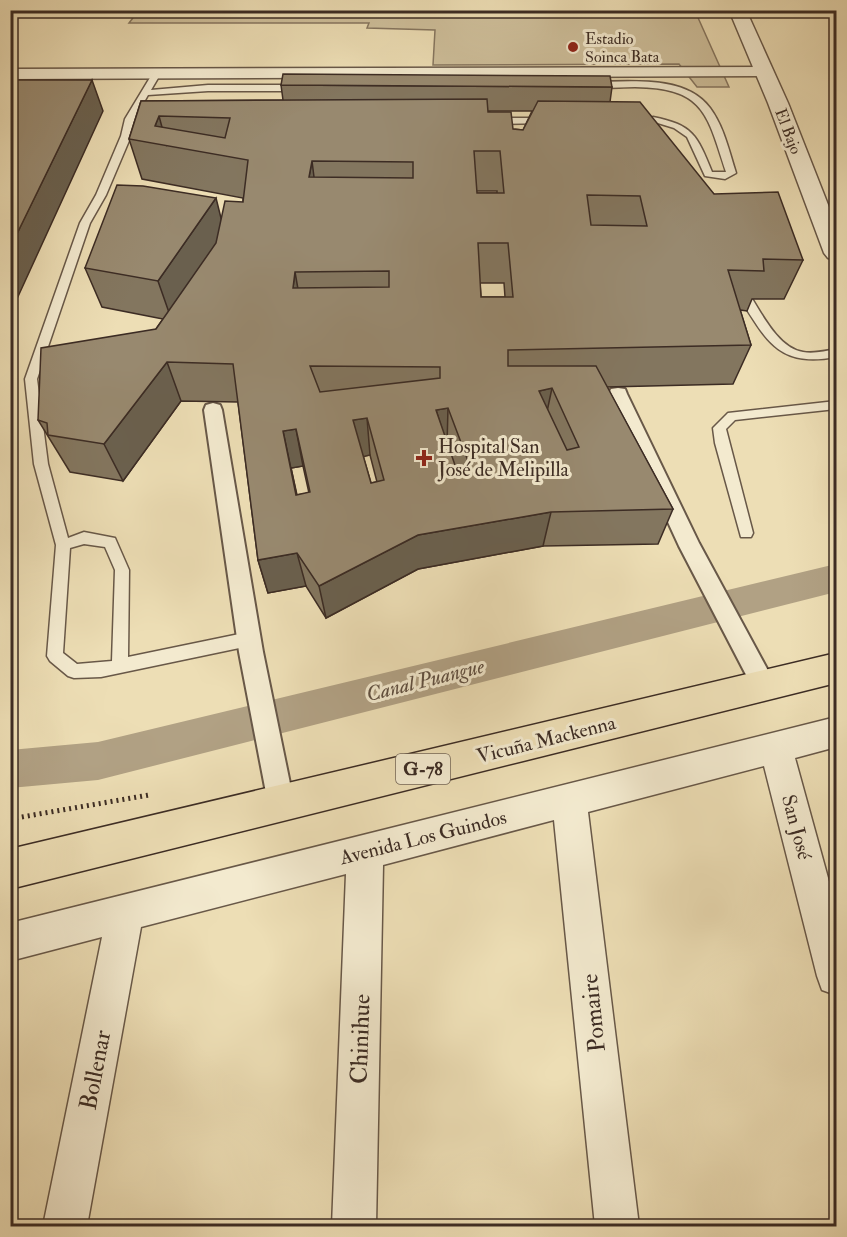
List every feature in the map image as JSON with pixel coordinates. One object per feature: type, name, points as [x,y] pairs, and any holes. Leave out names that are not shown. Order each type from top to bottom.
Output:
[{"type":"main road","name":"Vicuña Mackenna","points":[[10,869],[760,679],[837,668]]},
{"type":"street","name":"El Bajo","points":[[737,10],[765,72],[837,253]]},
{"type":"street","points":[[10,74],[765,72]]},
{"type":"street","points":[[618,394],[701,565],[760,679]]},
{"type":"street","points":[[213,410],[250,645],[280,800]]},
{"type":"street","name":"Avenida Los Guindos","points":[[10,942],[837,732]]},
{"type":"street","name":"San José","points":[[776,747],[837,976]]},
{"type":"street","name":"Pomaire","points":[[569,800],[617,1227]]},
{"type":"street","name":"Chinihue","points":[[354,1227],[365,852]]},
{"type":"street","name":"Bollenar","points":[[65,1227],[125,913]]},
{"type":"lane","points":[[157,73],[130,119],[106,195],[85,223],[31,379],[41,464],[63,545],[55,656],[74,671],[101,670],[250,645]]},
{"type":"lane","points":[[580,85],[669,87],[696,98],[706,107],[731,173],[725,176],[708,174],[688,130],[676,124],[641,120]]},
{"type":"lane","points":[[146,93],[208,88],[307,88]]},
{"type":"lane","points":[[130,119],[160,117]]},
{"type":"lane","points":[[653,120],[661,133]]},
{"type":"lane","points":[[479,121],[560,121]]},
{"type":"lane","points":[[747,300],[765,326],[789,352],[805,356],[837,353]]},
{"type":"lane","points":[[746,532],[721,443],[719,428],[732,416],[837,405]]},
{"type":"lane","points":[[63,545],[84,538],[110,542],[122,570],[120,666]]},
{"type":"shaded area","name":"Estadio Soinca Bata","points":[[139,10],[695,11],[729,87],[697,87],[679,64],[433,65],[435,30],[367,28],[369,23],[129,23]]},
{"type":"building","points":[[283,74],[610,76],[612,87],[281,85]]},
{"type":"building","points":[[10,80],[92,80],[10,248]]},
{"type":"building","points":[[487,99],[488,112],[511,112],[513,129],[523,130],[538,101],[640,102],[714,194],[778,192],[803,260],[763,259],[764,271],[728,270],[751,345],[508,350],[508,366],[596,366],[673,509],[551,512],[418,535],[319,586],[297,553],[258,560],[233,364],[167,362],[104,444],[48,435],[47,423],[38,420],[41,348],[156,329],[216,243],[225,201],[243,202],[248,160],[129,139],[141,101]],"holes":[[[159,116],[230,118],[225,138],[155,126]],[[474,151],[500,151],[504,193],[477,193]],[[312,161],[413,162],[413,178],[309,177]],[[587,195],[640,196],[647,226],[591,225]],[[478,243],[508,243],[513,297],[481,297]],[[389,271],[389,287],[293,288],[295,272]],[[310,366],[440,367],[440,378],[320,392]],[[552,388],[579,447],[567,450],[539,391]],[[448,408],[471,469],[457,471],[436,410]],[[367,418],[384,480],[371,483],[353,420]],[[296,429],[310,492],[296,495],[283,431]]]},
{"type":"building","points":[[117,185],[143,186],[216,198],[158,281],[85,268]]},
{"type":"waterway","name":"Canal Puangue","points":[[10,769],[98,761],[836,578]]},
{"type":"place","name":"Estadio Soinca Bata","points":[[573,47]]},
{"type":"place","name":"Hospital San José de Melipilla","points":[[424,458]]}]
